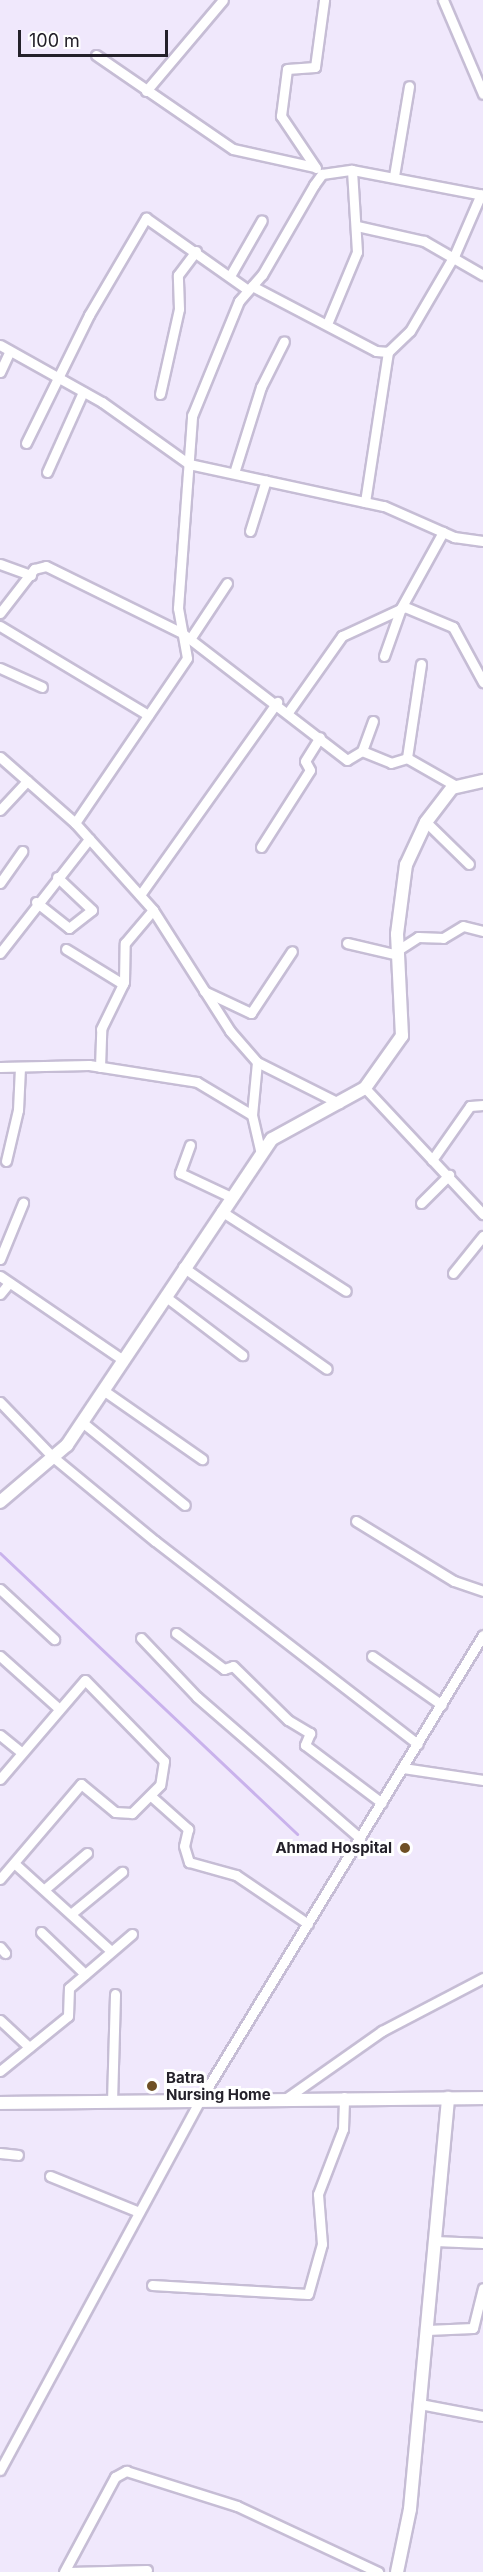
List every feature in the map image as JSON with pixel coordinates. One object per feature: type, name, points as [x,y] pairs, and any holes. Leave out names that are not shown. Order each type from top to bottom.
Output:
[{"type":"street","points":[[146,91],[223,0]]},
{"type":"street","points":[[318,170],[281,117],[287,69],[315,67],[324,0]]},
{"type":"street","points":[[443,0],[483,94]]},
{"type":"street","points":[[96,55],[233,149],[318,170],[352,170],[394,176],[482,194],[455,254],[410,331],[388,352],[366,502]]},
{"type":"street","points":[[394,176],[409,86]]},
{"type":"street","points":[[75,823],[187,658],[186,636],[178,608],[192,416],[250,288],[318,170]]},
{"type":"street","points":[[327,324],[354,261],[357,226],[352,170]]},
{"type":"street","points":[[26,443],[57,378],[143,220],[152,219],[250,288],[388,352]]},
{"type":"street","points":[[230,276],[262,220]]},
{"type":"street","points":[[357,226],[455,254],[483,275]]},
{"type":"street","points":[[160,394],[179,309],[178,275],[196,251]]},
{"type":"street","points":[[234,473],[270,364],[284,341]]},
{"type":"street","points":[[0,345],[83,392],[189,464],[366,502],[443,532],[483,542]]},
{"type":"street","points":[[0,372],[10,351]]},
{"type":"street","points":[[46,472],[83,392]]},
{"type":"street","points":[[250,531],[266,480]]},
{"type":"street","points":[[384,656],[400,608],[443,532]]},
{"type":"street","points":[[0,564],[31,575]]},
{"type":"street","points":[[0,613],[35,568],[46,566],[186,636],[289,711],[347,759],[362,751],[373,721]]},
{"type":"street","points":[[186,636],[227,582]]},
{"type":"street","points":[[289,711],[342,636],[400,608],[415,608],[450,624],[483,682]]},
{"type":"street","points":[[0,626],[148,715]]},
{"type":"street","points":[[407,758],[421,664]]},
{"type":"street","points":[[0,668],[42,687]]},
{"type":"street","points":[[140,895],[277,702]]},
{"type":"street","points":[[261,847],[310,770],[305,761],[320,737]]},
{"type":"street","points":[[362,751],[391,763],[407,758],[456,786]]},
{"type":"street","points":[[0,757],[75,823],[153,910],[204,991],[257,1062],[339,1103]]},
{"type":"street","points":[[0,810],[27,781]]},
{"type":"street","points":[[0,1502],[53,1457],[82,1422],[166,1297],[183,1267],[272,1139],[365,1088],[402,1036],[398,953],[406,865],[426,822],[456,786],[483,781]]},
{"type":"street","points":[[426,822],[469,864]]},
{"type":"street","points":[[0,953],[36,902],[89,839]]},
{"type":"street","points":[[0,883],[22,851]]},
{"type":"street","points":[[36,902],[69,928],[92,910],[57,877]]},
{"type":"street","points":[[100,1067],[104,1018],[123,984],[125,944],[153,910]]},
{"type":"street","points":[[347,943],[398,953],[418,938],[443,938],[463,926],[483,931]]},
{"type":"street","points":[[66,949],[123,984]]},
{"type":"street","points":[[204,991],[252,1013],[292,951]]},
{"type":"street","points":[[257,1062],[252,1115],[261,1154]]},
{"type":"street","points":[[0,1067],[100,1067],[197,1082],[252,1115]]},
{"type":"street","points":[[6,1161],[18,1110],[20,1067]]},
{"type":"street","points":[[365,1088],[432,1160],[449,1175],[483,1214]]},
{"type":"street","points":[[432,1160],[470,1106],[483,1104]]},
{"type":"street","points":[[190,1145],[180,1173],[231,1197]]},
{"type":"street","points":[[421,1203],[449,1175]]},
{"type":"street","points":[[0,1259],[23,1203]]},
{"type":"street","points":[[221,1211],[346,1291]]},
{"type":"street","points":[[453,1273],[483,1236]]},
{"type":"street","points":[[183,1267],[327,1369]]},
{"type":"street","points":[[0,1276],[123,1360]]},
{"type":"street","points":[[0,1294],[9,1283]]},
{"type":"street","points":[[166,1297],[242,1354]]},
{"type":"street","points":[[104,1390],[202,1459]]},
{"type":"street","points":[[0,1402],[53,1457],[228,1600],[418,1744]]},
{"type":"street","points":[[82,1422],[185,1505]]},
{"type":"street","points":[[356,1521],[454,1581],[483,1591]]},
{"type":"street","points":[[0,1589],[54,1640]]},
{"type":"street","points":[[176,1633],[224,1669],[233,1666],[288,1720],[310,1733],[305,1745],[382,1803]]},
{"type":"street","points":[[0,2470],[200,2100],[483,1635]]},
{"type":"street","points":[[141,1638],[197,1697],[360,1838]]},
{"type":"street","points":[[0,1656],[57,1707]]},
{"type":"street","points":[[372,1656],[442,1705]]},
{"type":"street","points":[[0,1779],[57,1707],[87,1681],[163,1757],[163,1779],[138,1811],[120,1813],[82,1783],[15,1863],[2,1873]]},
{"type":"street","points":[[0,1735],[21,1752]]},
{"type":"street","points":[[403,1768],[483,1780]]},
{"type":"street","points":[[151,1796],[188,1829],[184,1854],[189,1862],[237,1875],[308,1924]]},
{"type":"street","points":[[46,1888],[87,1853]]},
{"type":"street","points":[[15,1863],[46,1888],[111,1951]]},
{"type":"street","points":[[72,1913],[122,1872]]},
{"type":"street","points":[[41,1932],[85,1974]]},
{"type":"street","points":[[0,2071],[68,2016],[65,1993],[132,1934]]},
{"type":"street","points":[[288,2097],[382,2031],[483,1978]]},
{"type":"street","points":[[112,2102],[115,1994]]},
{"type":"street","points":[[0,2020],[29,2047]]},
{"type":"street","points":[[0,2103],[288,2097],[483,2098]]},
{"type":"street","points":[[152,2285],[308,2294],[322,2244],[318,2194],[343,2129],[344,2097]]},
{"type":"street","points":[[397,2572],[410,2510],[448,2098]]},
{"type":"street","points":[[0,2152],[18,2155]]},
{"type":"street","points":[[50,2176],[139,2212]]},
{"type":"street","points":[[435,2241],[483,2243]]},
{"type":"street","points":[[427,2330],[473,2328],[483,2288]]},
{"type":"street","points":[[420,2404],[483,2416]]},
{"type":"street","points":[[64,2572],[115,2477],[126,2472],[237,2506],[378,2572]]},
{"type":"street","points":[[69,2572],[147,2570]]},
{"type":"waterway","points":[[0,1553],[297,1834]]},
{"type":"place","name":"Ahmad Hospital","points":[[405,1848]]},
{"type":"place","name":"Batra Nursing Home","points":[[152,2086]]}]
